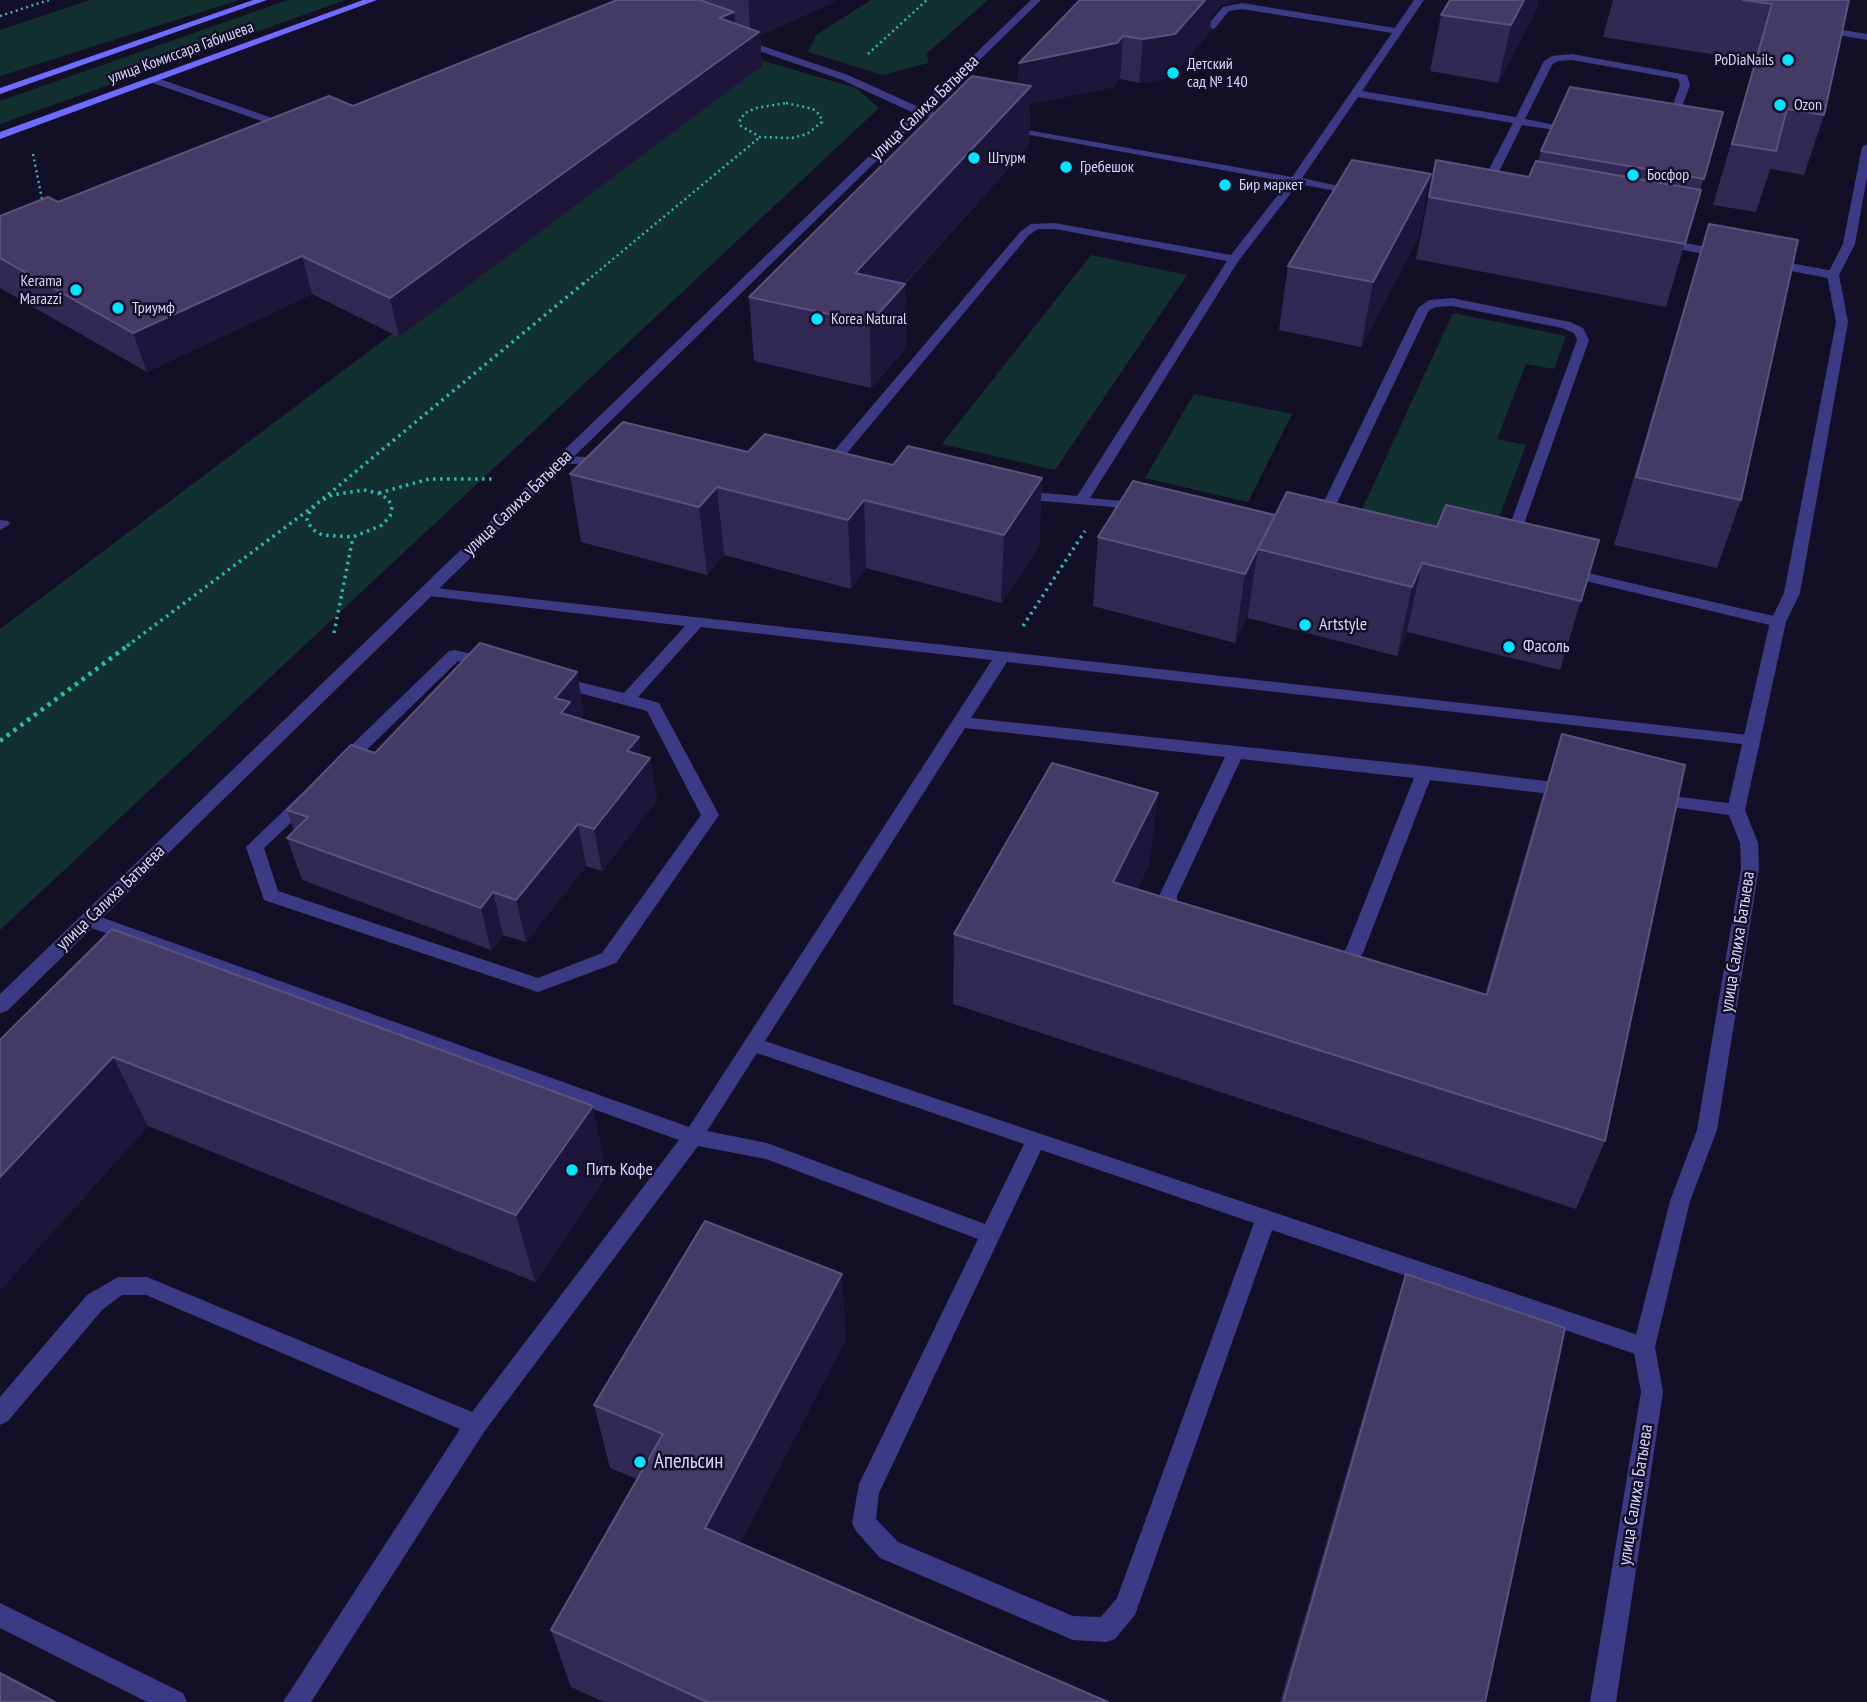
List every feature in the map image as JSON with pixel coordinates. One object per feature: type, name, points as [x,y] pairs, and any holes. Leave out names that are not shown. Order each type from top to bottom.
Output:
[{"type":"street","name":"улица Комиссара Габишева","points":[[0,91],[262,0]]},
{"type":"street","name":"улица Комиссара Габишева","points":[[0,136],[372,0]]},
{"type":"street","name":"улица Салиха Батыева","points":[[0,1006],[1036,0]]},
{"type":"street","points":[[1081,501],[1234,259],[1295,181],[1419,0]]},
{"type":"street","points":[[1211,27],[1226,9],[1242,6],[1398,31]]},
{"type":"street","points":[[1813,28],[1867,37]]},
{"type":"street","points":[[726,36],[844,77],[920,112],[974,122]]},
{"type":"street","points":[[1475,208],[1548,63],[1556,58],[1572,57],[1664,72],[1683,78],[1685,86],[1667,135]]},
{"type":"street","points":[[154,80],[277,123]]},
{"type":"street","points":[[1355,93],[1588,132]]},
{"type":"street","points":[[1000,127],[1371,195]]},
{"type":"street","points":[[1641,799],[1736,810],[1778,622],[1792,593],[1842,322],[1833,275],[1849,244],[1867,147]]},
{"type":"street","points":[[822,475],[1025,233],[1035,226],[1055,226],[1234,259]]},
{"type":"street","points":[[1648,240],[1740,257]]},
{"type":"street","points":[[1754,260],[1833,275]]},
{"type":"street","points":[[1320,525],[1424,308],[1433,303],[1452,302],[1566,324],[1578,331],[1583,340],[1505,557]]},
{"type":"street","points":[[563,460],[617,463]]},
{"type":"street","points":[[999,493],[1161,509]]},
{"type":"street","points":[[1557,570],[1778,622]]},
{"type":"street","points":[[426,592],[1751,740]]},
{"type":"street","points":[[627,699],[697,622]]},
{"type":"street","points":[[508,668],[455,655],[255,847],[270,895],[538,985],[609,958],[710,816],[653,707],[548,679]]},
{"type":"street","points":[[296,1702],[476,1425],[693,1136],[1003,656]]},
{"type":"street","points":[[962,722],[1587,792]]},
{"type":"street","points":[[1188,924],[1168,912],[1168,896],[1236,751]]},
{"type":"street","points":[[1308,961],[1321,965],[1343,963],[1354,953],[1425,772]]},
{"type":"street","name":"улица Салиха Батыева","points":[[1603,1702],[1652,1392],[1644,1347],[1680,1202],[1707,1130],[1750,868],[1749,843],[1736,810]]},
{"type":"street","points":[[89,920],[693,1136],[767,1151],[990,1235]]},
{"type":"street","points":[[753,1044],[1644,1347]]},
{"type":"street","points":[[1036,1140],[867,1492],[864,1522],[890,1550],[1073,1628],[1106,1630],[1126,1605],[1266,1218]]},
{"type":"street","points":[[0,1414],[95,1302],[118,1286],[147,1286],[476,1425]]},
{"type":"street","points":[[0,1615],[174,1702]]},
{"type":"path","points":[[0,16],[50,0]]},
{"type":"path","points":[[0,741],[319,502],[760,137],[792,138],[807,134],[822,122],[820,115],[813,109],[786,103],[756,108],[745,113],[740,120],[741,127],[760,137]]},
{"type":"path","points":[[378,493],[388,499],[393,507],[390,516],[376,529],[353,537],[329,536],[312,529],[307,520],[310,511],[319,502],[348,491],[378,493],[429,479],[510,479],[536,485]]},
{"type":"path","points":[[1003,656],[1089,525],[1081,501]]},
{"type":"path","points":[[322,693],[353,537]]},
{"type":"green space","points":[[90,0],[239,0],[0,76],[0,30]]},
{"type":"green space","points":[[288,0],[345,0],[0,124],[0,101]]},
{"type":"green space","points":[[871,0],[988,0],[927,53],[928,63],[883,75],[808,52],[816,35]]},
{"type":"green space","points":[[757,59],[856,88],[879,108],[0,930],[0,629]]},
{"type":"green space","points":[[1091,255],[1187,275],[1055,470],[942,444]]},
{"type":"green space","points":[[1453,313],[1566,336],[1554,369],[1526,364],[1497,439],[1526,445],[1491,539],[1362,509]]},
{"type":"green space","points":[[1194,394],[1292,414],[1248,502],[1145,478]]},
{"type":"building","points":[[617,0],[700,0],[734,12],[719,18],[759,32],[390,298],[302,256],[133,333],[0,258],[0,216],[48,197],[58,202],[329,96],[353,106]]},
{"type":"building","points":[[1080,0],[1205,0],[1175,34],[1143,39],[1123,36],[1117,43],[1019,63]]},
{"type":"building","points":[[1450,0],[1524,0],[1511,25],[1441,15]]},
{"type":"building","points":[[1743,0],[1849,0],[1824,115],[1787,109],[1776,151],[1732,144],[1772,4]]},
{"type":"building","points":[[972,76],[1031,86],[855,273],[905,284],[870,323],[749,297]]},
{"type":"building","points":[[1570,87],[1723,112],[1704,179],[1541,151]]},
{"type":"building","points":[[1352,160],[1431,174],[1373,282],[1288,266]]},
{"type":"building","points":[[1436,160],[1529,177],[1536,161],[1701,190],[1685,244],[1429,197]]},
{"type":"building","points":[[1709,224],[1798,240],[1741,500],[1636,477]]},
{"type":"building","points":[[623,422],[748,452],[765,434],[893,465],[908,446],[1042,478],[1004,535],[864,500],[848,520],[717,487],[699,507],[570,474]]},
{"type":"building","points":[[1133,481],[1275,515],[1245,574],[1098,537]]},
{"type":"building","points":[[1287,492],[1437,527],[1446,505],[1599,540],[1581,601],[1422,563],[1412,587],[1258,549]]},
{"type":"building","points":[[480,643],[577,672],[555,698],[570,702],[561,713],[639,737],[627,751],[650,758],[594,829],[578,824],[516,900],[493,892],[481,908],[287,838],[308,817],[287,810],[351,745],[375,753]]},
{"type":"building","points":[[1562,734],[1685,765],[1605,1141],[954,934],[1052,763],[1158,793],[1113,882],[1487,995]]},
{"type":"building","points":[[112,929],[593,1106],[516,1215],[113,1057],[0,1177],[0,1040]]},
{"type":"building","points":[[705,1221],[842,1274],[705,1528],[1108,1702],[707,1702],[551,1630],[663,1434],[594,1405]]},
{"type":"building","points":[[1406,1274],[1565,1328],[1485,1702],[1283,1702]]},
{"type":"building","points":[[0,1673],[55,1702],[0,1702]]},
{"type":"place","name":"PoDiaNails","points":[[1788,60]]},
{"type":"place","name":"Детский сад № 140","points":[[1173,73]]},
{"type":"place","name":"Ozon","points":[[1780,105]]},
{"type":"place","name":"Штурм","points":[[974,158]]},
{"type":"place","name":"Гребешок","points":[[1066,167]]},
{"type":"place","name":"Босфор","points":[[1633,175]]},
{"type":"place","name":"Бир маркет","points":[[1225,185]]},
{"type":"place","name":"Kerama Marazzi","points":[[76,290]]},
{"type":"place","name":"Триумф","points":[[118,308]]},
{"type":"place","name":"Korea Natural","points":[[817,319]]},
{"type":"place","name":"Artstyle","points":[[1305,625]]},
{"type":"place","name":"Фасоль","points":[[1509,647]]},
{"type":"place","name":"Пить Кофе","points":[[572,1170]]},
{"type":"place","name":"Апельсин","points":[[640,1462]]}]
